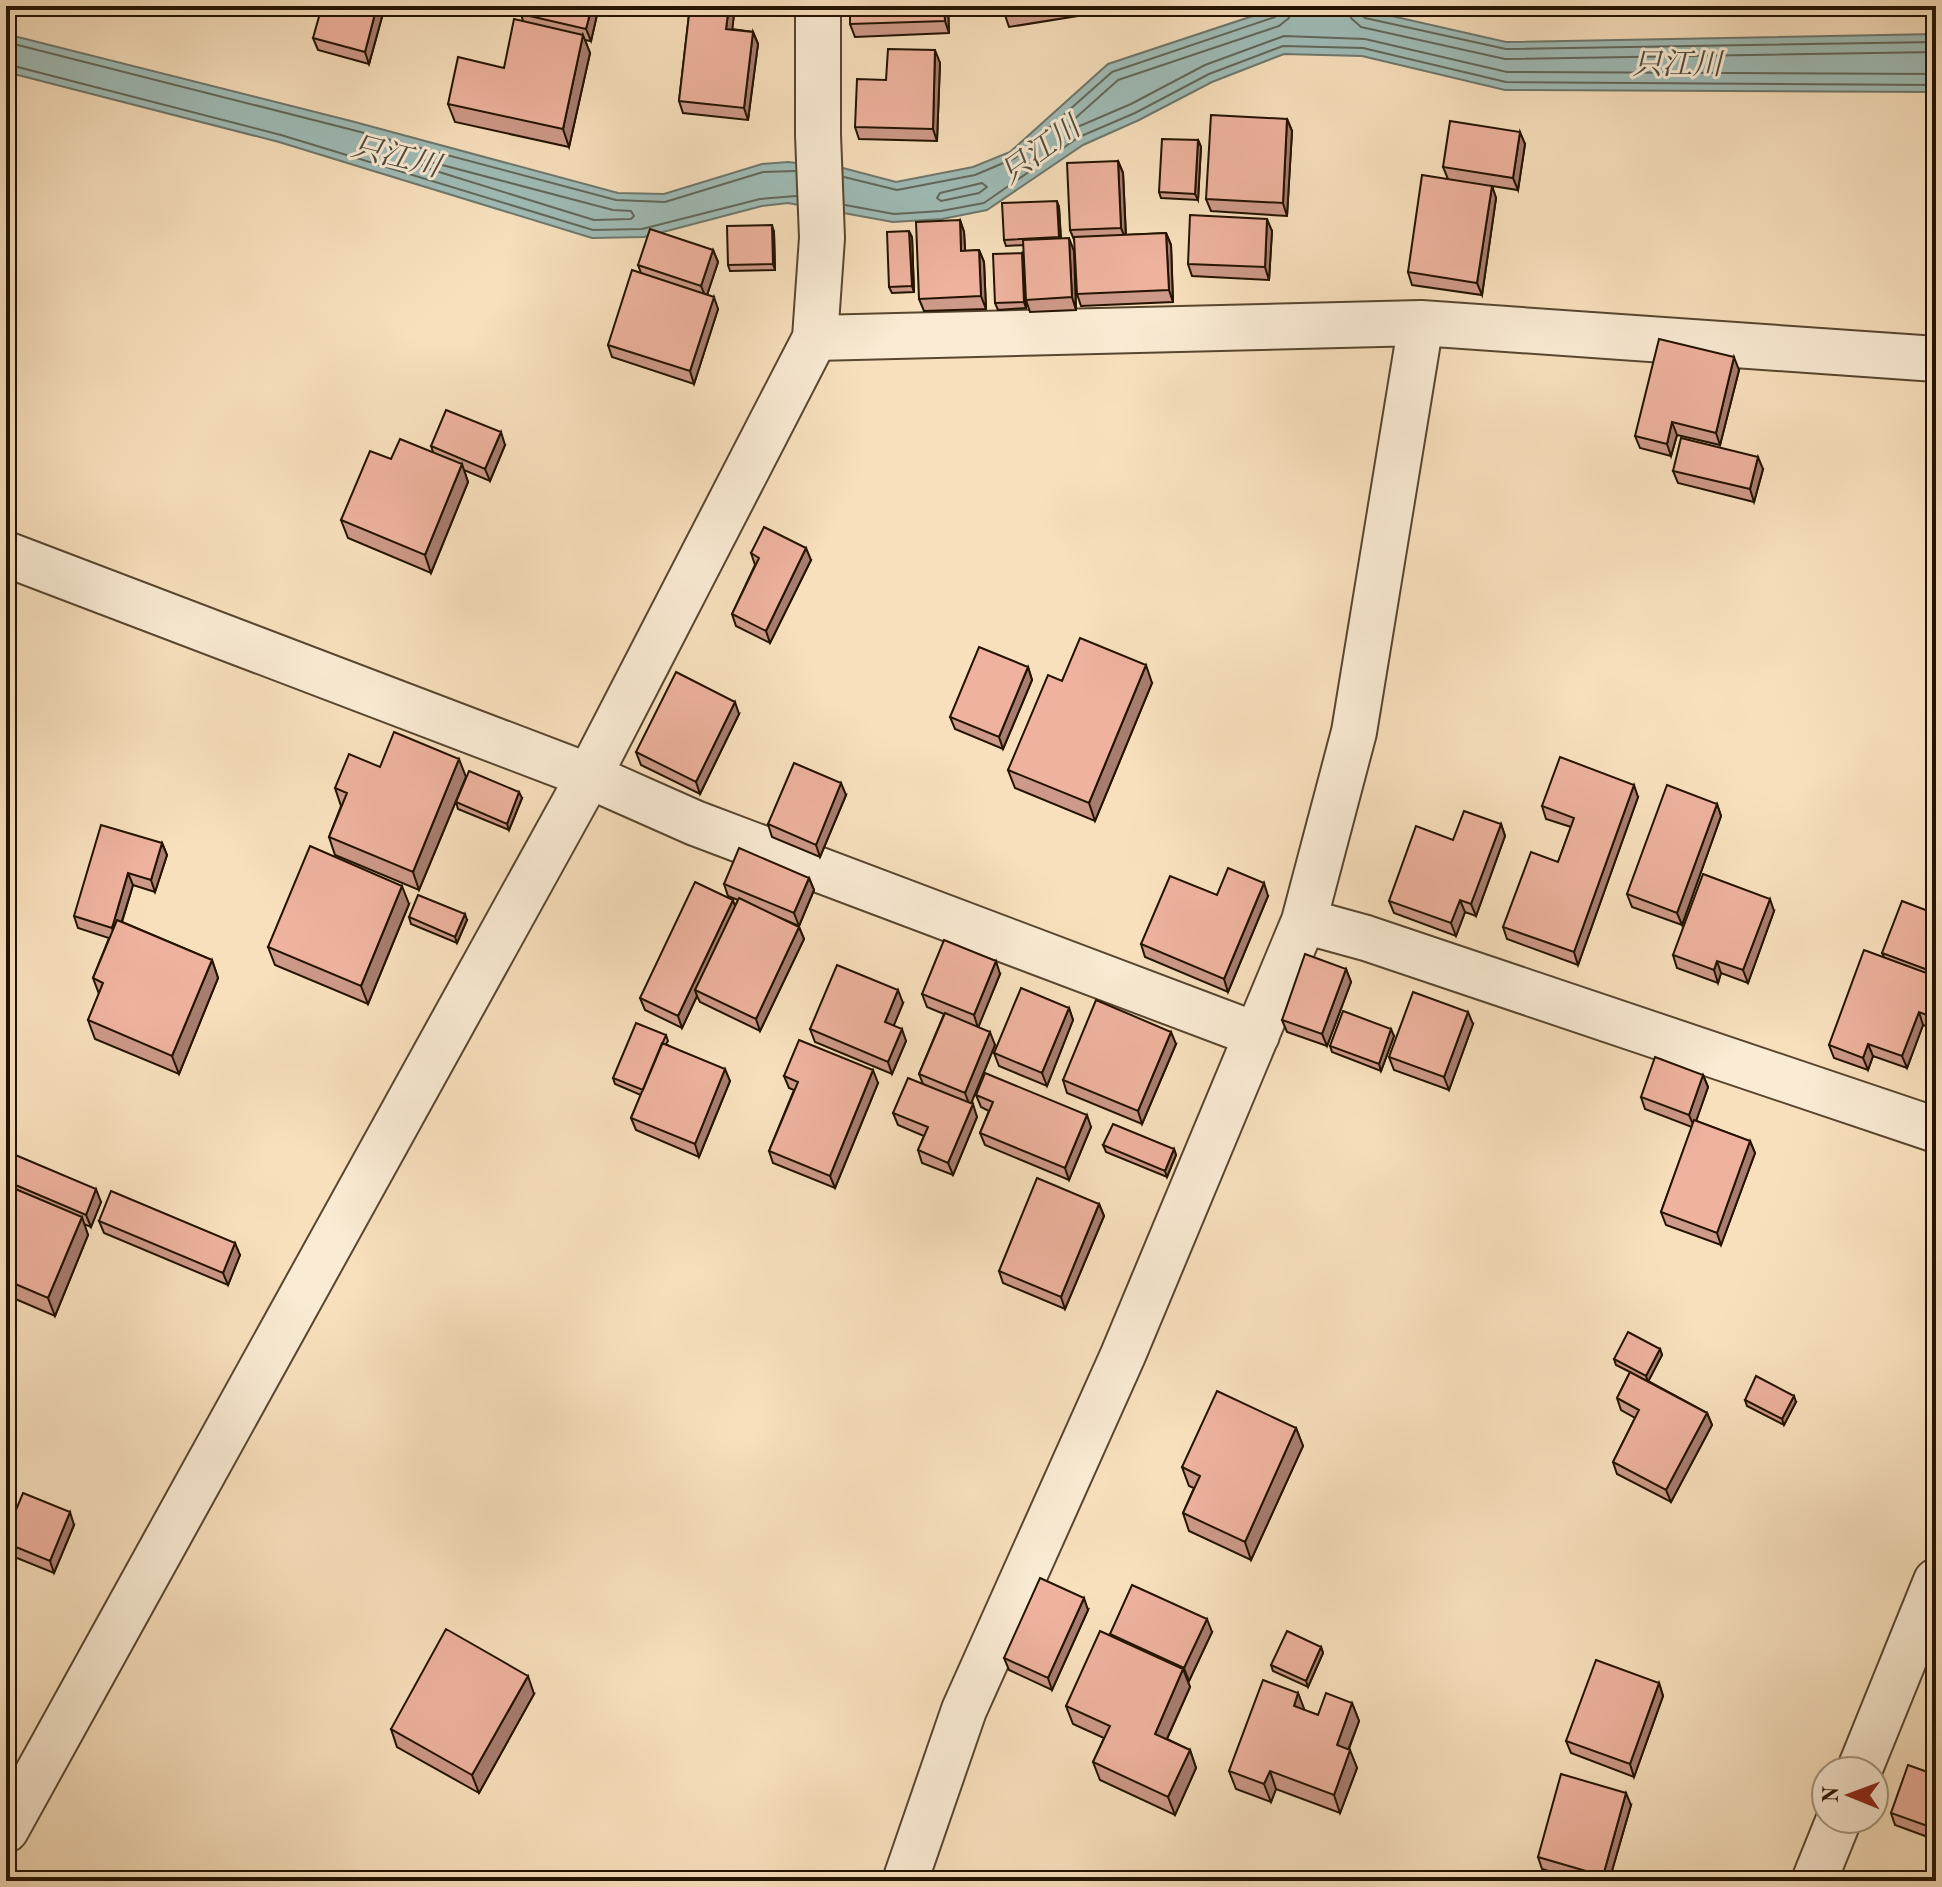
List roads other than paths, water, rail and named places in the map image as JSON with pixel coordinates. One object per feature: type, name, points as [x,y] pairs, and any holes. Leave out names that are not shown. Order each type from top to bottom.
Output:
[{"type":"street","points":[[6,1830],[589,776],[815,338],[822,238],[818,6]]},
{"type":"street","points":[[815,338],[1421,323],[1936,359]]},
{"type":"street","points":[[905,1881],[964,1710],[1123,1355],[1304,921],[1354,732],[1421,323]]},
{"type":"street","points":[[6,554],[589,776],[695,823],[1257,1035]]},
{"type":"street","points":[[1304,921],[1366,938],[1936,1130]]},
{"type":"street","points":[[1865,1755],[1936,1581]]},
{"type":"street","points":[[1814,1881],[1833,1835]]},
{"type":"water","name":"只江川","points":[[1277,8],[1361,9],[1506,42],[1936,34],[1936,92],[1505,90],[1362,56],[1284,54],[1212,82],[1083,145],[987,210],[942,219],[893,222],[788,203],[762,206],[644,237],[592,238],[279,142],[6,72],[6,34],[351,121],[618,193],[664,194],[762,164],[788,162],[843,168],[896,182],[973,167],[1010,152],[1108,64]]}]
